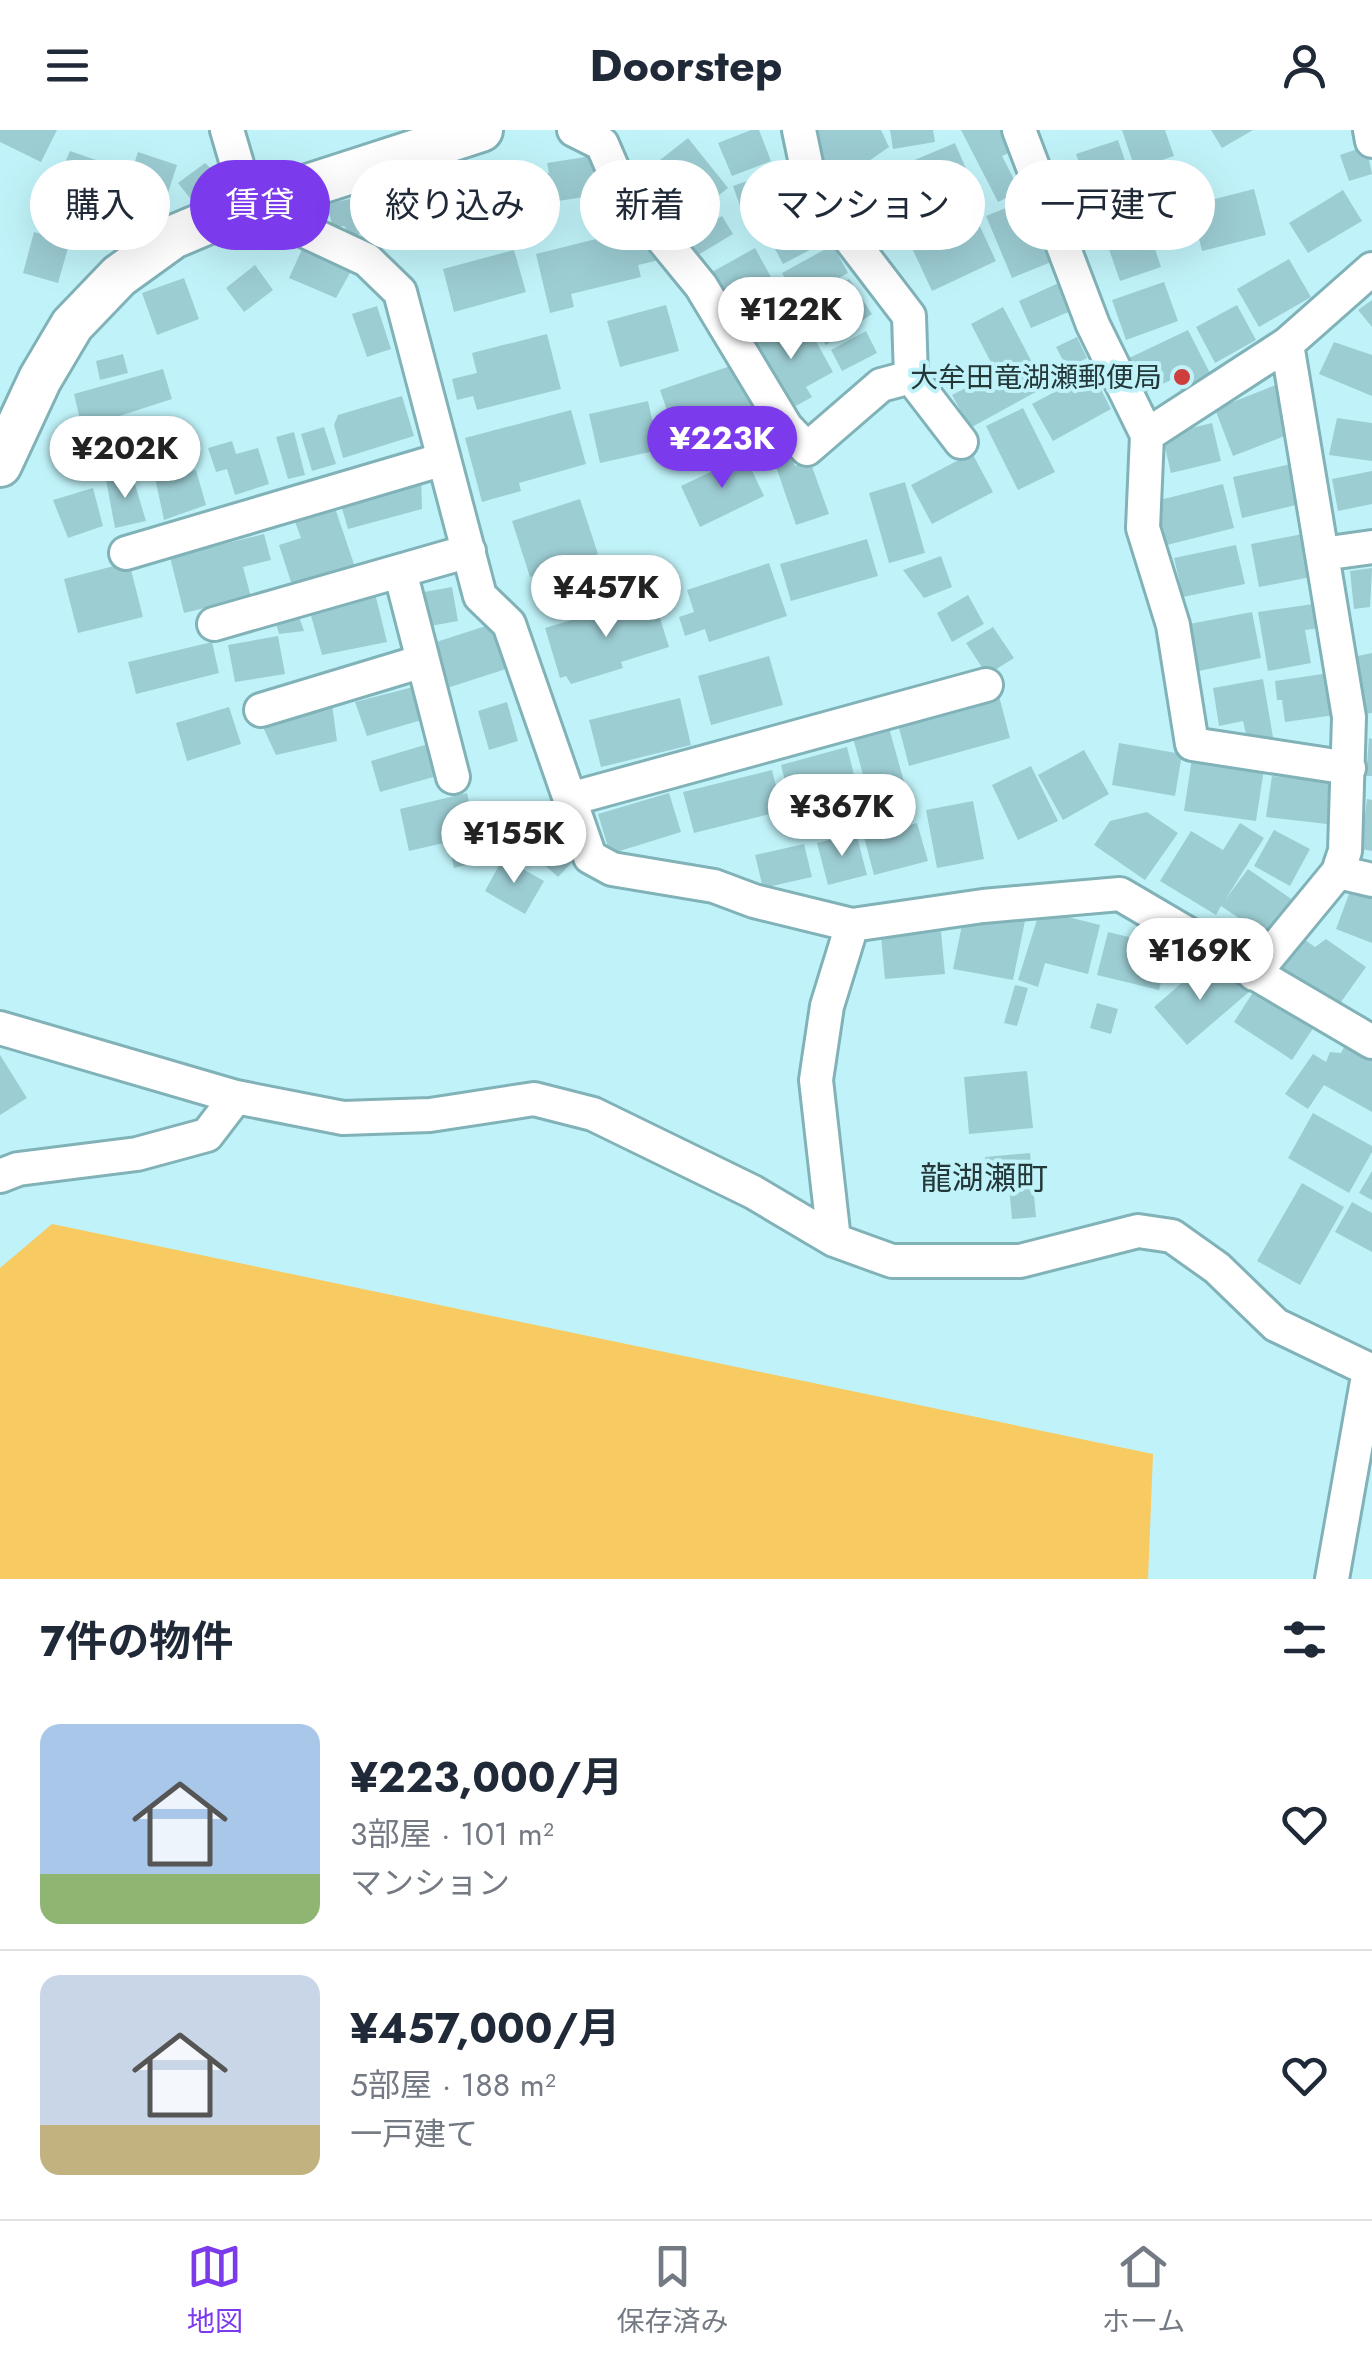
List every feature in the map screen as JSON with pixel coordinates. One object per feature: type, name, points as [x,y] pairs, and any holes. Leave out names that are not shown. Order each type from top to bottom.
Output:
[{"type":"street","points":[[227,130],[236,160]]},
{"type":"street","points":[[330,178],[481,130]]},
{"type":"street","points":[[574,130],[602,144],[620,188],[700,286],[786,427],[808,448],[881,385],[911,377]]},
{"type":"street","points":[[798,130],[809,178],[825,206],[909,316],[911,377],[962,442]]},
{"type":"street","points":[[1019,130],[1093,325],[1147,435],[1143,528],[1173,625],[1192,744],[1349,768]]},
{"type":"street","points":[[1370,130],[1372,141]]},
{"type":"street","points":[[0,465],[40,379],[72,325],[119,276],[190,230]]},
{"type":"street","points":[[330,242],[367,260],[400,292],[480,596],[509,624],[590,857],[612,869],[714,886],[754,901],[852,925],[983,906],[1120,894],[1372,1042]]},
{"type":"street","points":[[1147,435],[1286,344],[1372,270]]},
{"type":"street","points":[[1254,974],[1338,872],[1345,851],[1349,717],[1286,344]]},
{"type":"street","points":[[126,553],[444,459]]},
{"type":"street","points":[[1322,554],[1372,547]]},
{"type":"street","points":[[214,624],[468,551]]},
{"type":"street","points":[[400,571],[453,777]]},
{"type":"street","points":[[260,710],[423,661]]},
{"type":"street","points":[[570,799],[986,685]]},
{"type":"street","points":[[1338,872],[1372,880]]},
{"type":"street","points":[[834,1240],[816,1080],[827,1006],[852,925]]},
{"type":"street","points":[[0,1028],[236,1097],[343,1118],[430,1116],[534,1099],[592,1114],[753,1192],[834,1240],[892,1261],[1020,1262],[1138,1231],[1172,1236],[1217,1268],[1276,1326],[1371,1371],[1332,1579]]},
{"type":"street","points":[[0,1176],[18,1168],[137,1154],[207,1135],[236,1097]]},
{"type":"shaded area","points":[[52,1224],[1153,1454],[1148,1579],[0,1579],[0,1268]]},
{"type":"building","points":[[0,130],[57,130],[42,160],[0,142]]},
{"type":"building","points":[[759,130],[771,160],[740,160],[740,173],[732,176],[718,143]]},
{"type":"building","points":[[809,130],[881,130],[889,147],[870,160],[817,160]]},
{"type":"building","points":[[890,130],[933,130],[935,142],[893,149]]},
{"type":"building","points":[[961,130],[1011,130],[1020,148],[1002,156],[1005,198],[998,202],[985,177],[985,160],[976,160]]},
{"type":"building","points":[[1122,130],[1165,130],[1174,156],[1132,160]]},
{"type":"building","points":[[1211,130],[1253,130],[1222,148]]},
{"type":"building","points":[[688,138],[706,160],[660,160]]},
{"type":"building","points":[[1118,140],[1125,160],[1078,160],[1076,154]]},
{"type":"building","points":[[955,143],[962,160],[915,160]]},
{"type":"building","points":[[1366,146],[1372,174],[1349,181],[1340,155]]},
{"type":"building","points":[[70,151],[96,160],[66,160]]},
{"type":"building","points":[[138,152],[162,160],[135,160]]},
{"type":"building","points":[[598,155],[599,160],[580,160],[580,198],[560,201],[560,161]]},
{"type":"building","points":[[170,163],[177,165],[170,187]]},
{"type":"building","points":[[190,174],[190,198],[178,183]]},
{"type":"building","points":[[720,178],[728,188],[720,194]]},
{"type":"building","points":[[740,184],[740,206],[733,186]]},
{"type":"building","points":[[1254,189],[1266,235],[1215,248],[1215,199]]},
{"type":"building","points":[[1343,190],[1362,221],[1308,253],[1289,223]]},
{"type":"building","points":[[350,199],[350,234],[344,226],[333,228],[330,203]]},
{"type":"building","points":[[1005,208],[1005,250],[1058,250],[1061,258],[1012,278],[986,216]]},
{"type":"building","points":[[720,217],[733,234],[720,242]]},
{"type":"building","points":[[985,237],[996,261],[932,291],[913,250],[985,250]]},
{"type":"building","points":[[580,243],[580,250],[658,250],[664,259],[638,265],[641,277],[571,294],[574,307],[550,313],[536,254]]},
{"type":"building","points":[[30,247],[30,250],[67,250],[58,283],[23,273]]},
{"type":"building","points":[[302,250],[317,250],[355,264],[336,298],[289,278]]},
{"type":"building","points":[[514,250],[526,292],[454,312],[443,269]]},
{"type":"building","points":[[688,250],[706,250],[693,258]]},
{"type":"building","points":[[756,250],[783,299],[752,316],[742,298],[723,308],[705,276]]},
{"type":"building","points":[[776,250],[810,250],[783,264]]},
{"type":"building","points":[[824,250],[836,250],[848,273],[798,301],[782,273]]},
{"type":"building","points":[[1109,250],[1155,250],[1161,267],[1120,281]]},
{"type":"building","points":[[1289,259],[1311,297],[1259,327],[1237,289]]},
{"type":"building","points":[[255,265],[273,290],[244,312],[226,288]]},
{"type":"building","points":[[184,278],[199,319],[157,335],[142,293]]},
{"type":"building","points":[[849,279],[872,314],[826,345],[803,310]]},
{"type":"building","points":[[1061,282],[1073,310],[1031,328],[1019,301]]},
{"type":"building","points":[[1164,282],[1178,321],[1126,340],[1112,300]]},
{"type":"building","points":[[1372,300],[1372,327],[1358,310]]},
{"type":"building","points":[[666,305],[679,351],[620,367],[607,321]]},
{"type":"building","points":[[1237,305],[1256,340],[1215,363],[1196,327]]},
{"type":"building","points":[[377,306],[391,349],[367,357],[352,314]]},
{"type":"building","points":[[1003,307],[1045,387],[970,428],[952,395],[996,372],[971,324]]},
{"type":"building","points":[[802,316],[833,372],[806,387],[812,397],[785,412],[747,346]]},
{"type":"building","points":[[1188,330],[1213,379],[1183,394],[1175,378],[1144,393],[1127,359]]},
{"type":"building","points":[[866,331],[877,353],[842,371],[831,350]]},
{"type":"building","points":[[547,334],[561,389],[477,410],[473,396],[457,400],[452,379],[477,373],[472,353]]},
{"type":"building","points":[[1077,337],[1087,358],[1067,368],[1056,347]]},
{"type":"building","points":[[1334,342],[1372,355],[1372,396],[1319,374]]},
{"type":"building","points":[[123,354],[128,373],[100,380],[96,361]]},
{"type":"building","points":[[739,363],[760,424],[681,451],[660,390]]},
{"type":"building","points":[[163,369],[172,399],[82,428],[74,394]]},
{"type":"building","points":[[1092,372],[1111,409],[1053,441],[1032,404]]},
{"type":"building","points":[[1276,385],[1295,432],[1233,456],[1215,409]]},
{"type":"building","points":[[402,396],[414,436],[343,458],[334,425],[338,415]]},
{"type":"building","points":[[648,401],[659,450],[600,463],[589,414]]},
{"type":"building","points":[[1023,408],[1055,472],[1018,490],[986,426]]},
{"type":"building","points":[[571,410],[586,464],[519,483],[521,491],[482,502],[465,438]]},
{"type":"building","points":[[1337,418],[1372,423],[1372,461],[1329,455]]},
{"type":"building","points":[[1212,423],[1221,461],[1171,473],[1162,435]]},
{"type":"building","points":[[324,427],[336,464],[312,471],[301,434]]},
{"type":"building","points":[[294,432],[305,475],[288,479],[276,437]]},
{"type":"building","points":[[232,441],[236,454],[258,448],[269,484],[235,495],[227,469],[216,472],[208,448]]},
{"type":"building","points":[[789,449],[795,466],[810,461],[829,514],[796,525],[772,455]]},
{"type":"building","points":[[972,453],[993,492],[932,524],[911,485]]},
{"type":"building","points":[[745,456],[764,496],[700,527],[681,486]]},
{"type":"building","points":[[1291,464],[1300,504],[1242,518],[1233,477]]},
{"type":"building","points":[[170,467],[174,478],[196,470],[206,505],[164,520],[154,473]]},
{"type":"building","points":[[131,471],[146,521],[115,528],[106,480]]},
{"type":"building","points":[[1372,471],[1372,504],[1338,511],[1332,479]]},
{"type":"building","points":[[421,475],[422,509],[348,529],[339,498]]},
{"type":"building","points":[[905,482],[925,553],[889,563],[869,493]]},
{"type":"building","points":[[1223,484],[1234,528],[1163,546],[1152,502]]},
{"type":"building","points":[[93,488],[103,526],[68,538],[53,500]]},
{"type":"building","points":[[580,499],[598,554],[530,577],[512,521]]},
{"type":"building","points":[[334,505],[356,570],[294,591],[279,545],[301,538],[294,519]]},
{"type":"building","points":[[1308,533],[1316,576],[1259,587],[1251,544]]},
{"type":"building","points":[[264,534],[271,560],[243,567],[251,597],[184,613],[170,557]]},
{"type":"building","points":[[867,539],[878,576],[791,601],[780,564]]},
{"type":"building","points":[[1236,545],[1245,584],[1183,597],[1174,558]]},
{"type":"building","points":[[941,556],[952,587],[924,598],[903,570]]},
{"type":"building","points":[[129,562],[143,617],[78,633],[64,579]]},
{"type":"building","points":[[769,563],[787,616],[709,642],[705,629],[685,636],[679,617],[694,612],[687,590]]},
{"type":"building","points":[[1372,568],[1370,607],[1354,609],[1350,571]]},
{"type":"building","points":[[452,587],[458,621],[430,626],[424,592]]},
{"type":"building","points":[[375,593],[387,642],[322,655],[310,612]]},
{"type":"building","points":[[968,595],[984,624],[952,642],[937,613]]},
{"type":"building","points":[[653,596],[669,647],[621,662],[623,668],[571,684],[566,676],[560,678],[545,628]]},
{"type":"building","points":[[1327,602],[1331,627],[1305,630],[1311,663],[1268,671],[1258,612]]},
{"type":"building","points":[[295,605],[304,631],[279,634],[273,613]]},
{"type":"building","points":[[1252,612],[1261,658],[1194,672],[1184,625]]},
{"type":"building","points":[[492,624],[506,669],[447,688],[433,643]]},
{"type":"building","points":[[993,627],[1014,658],[987,675],[966,643]]},
{"type":"building","points":[[278,636],[285,674],[235,682],[228,645]]},
{"type":"building","points":[[212,642],[219,673],[136,694],[128,662]]},
{"type":"building","points":[[1372,653],[1372,713],[1358,715],[1348,658]]},
{"type":"building","points":[[769,656],[783,705],[711,725],[698,676]]},
{"type":"building","points":[[1336,672],[1342,714],[1285,722],[1275,681]]},
{"type":"building","points":[[1263,679],[1274,743],[1249,748],[1243,721],[1219,726],[1213,688]]},
{"type":"building","points":[[413,687],[425,719],[367,736],[355,702]]},
{"type":"building","points":[[999,696],[1010,738],[909,766],[898,724]]},
{"type":"building","points":[[680,698],[691,745],[601,767],[589,720]]},
{"type":"building","points":[[507,702],[518,741],[489,750],[478,711]]},
{"type":"building","points":[[332,704],[337,741],[276,755],[262,725]]},
{"type":"building","points":[[229,707],[241,744],[187,761],[176,723]]},
{"type":"building","points":[[889,728],[906,789],[870,800],[853,738]]},
{"type":"building","points":[[1369,738],[1372,776],[1366,776]]},
{"type":"building","points":[[1119,743],[1182,754],[1175,796],[1112,785]]},
{"type":"building","points":[[428,744],[437,776],[380,792],[371,761]]},
{"type":"building","points":[[847,747],[857,787],[791,805],[781,765]]},
{"type":"building","points":[[1084,750],[1109,794],[1063,820],[1038,775]]},
{"type":"building","points":[[1192,758],[1264,769],[1256,821],[1184,811]]},
{"type":"building","points":[[1031,766],[1058,821],[1018,840],[992,785]]},
{"type":"building","points":[[772,770],[782,811],[694,833],[683,792]]},
{"type":"building","points":[[1272,776],[1333,783],[1327,824],[1266,817]]},
{"type":"building","points":[[467,793],[482,861],[454,868],[448,842],[409,851],[400,809]]},
{"type":"building","points":[[669,793],[681,832],[610,854],[598,814]]},
{"type":"building","points":[[1367,799],[1372,800],[1372,851],[1361,849]]},
{"type":"building","points":[[973,801],[984,859],[937,868],[926,810]]},
{"type":"building","points":[[1147,812],[1178,833],[1145,880],[1094,845],[1110,821]]},
{"type":"building","points":[[917,823],[928,861],[874,875],[864,837]]},
{"type":"building","points":[[1240,823],[1264,838],[1225,900],[1248,869],[1300,905],[1274,942],[1221,906],[1216,915],[1160,881],[1191,831],[1223,850]]},
{"type":"building","points":[[548,830],[577,857],[558,877],[528,850]]},
{"type":"building","points":[[1274,830],[1310,849],[1290,886],[1254,866]]},
{"type":"building","points":[[856,833],[867,875],[828,885],[817,843]]},
{"type":"building","points":[[804,844],[812,877],[763,888],[755,855]]},
{"type":"building","points":[[503,858],[544,881],[525,914],[485,891]]},
{"type":"building","points":[[1352,886],[1372,894],[1372,943],[1336,929]]},
{"type":"building","points":[[1040,910],[1100,925],[1088,974],[1045,963],[1038,987],[1018,980]]},
{"type":"building","points":[[1027,911],[1013,980],[953,969],[963,920]]},
{"type":"building","points":[[941,931],[945,974],[885,979],[881,936]]},
{"type":"building","points":[[1108,932],[1171,947],[1159,990],[1097,975]]},
{"type":"building","points":[[1301,937],[1315,947],[1326,939],[1366,967],[1336,1009],[1279,969]]},
{"type":"building","points":[[1227,967],[1249,992],[1187,1045],[1154,1007],[1199,968],[1211,982]]},
{"type":"building","points":[[1015,985],[1028,988],[1017,1026],[1004,1023]]},
{"type":"building","points":[[1257,986],[1316,1024],[1292,1060],[1234,1022]]},
{"type":"building","points":[[1097,1003],[1118,1009],[1111,1034],[1090,1028]]},
{"type":"building","points":[[1348,1040],[1372,1054],[1372,1112],[1324,1085],[1308,1109],[1285,1094],[1313,1054],[1326,1062],[1330,1052],[1341,1053]]},
{"type":"building","points":[[0,1055],[27,1098],[0,1115]]},
{"type":"building","points":[[1027,1071],[1033,1128],[969,1134],[964,1077]]},
{"type":"building","points":[[1313,1113],[1372,1146],[1349,1193],[1288,1158]]},
{"type":"building","points":[[1030,1153],[1036,1217],[1012,1219],[1009,1186],[988,1189],[985,1157]]},
{"type":"building","points":[[1372,1171],[1372,1200],[1359,1193]]},
{"type":"building","points":[[1302,1183],[1344,1207],[1300,1285],[1257,1261]]},
{"type":"building","points":[[1352,1202],[1372,1213],[1372,1252],[1335,1232]]},
{"type":"place","name":"大牟田竜湖瀬郵便局","points":[[1182,377]]},
{"type":"district","name":"龍湖瀬町","points":[[984,1178]]}]
